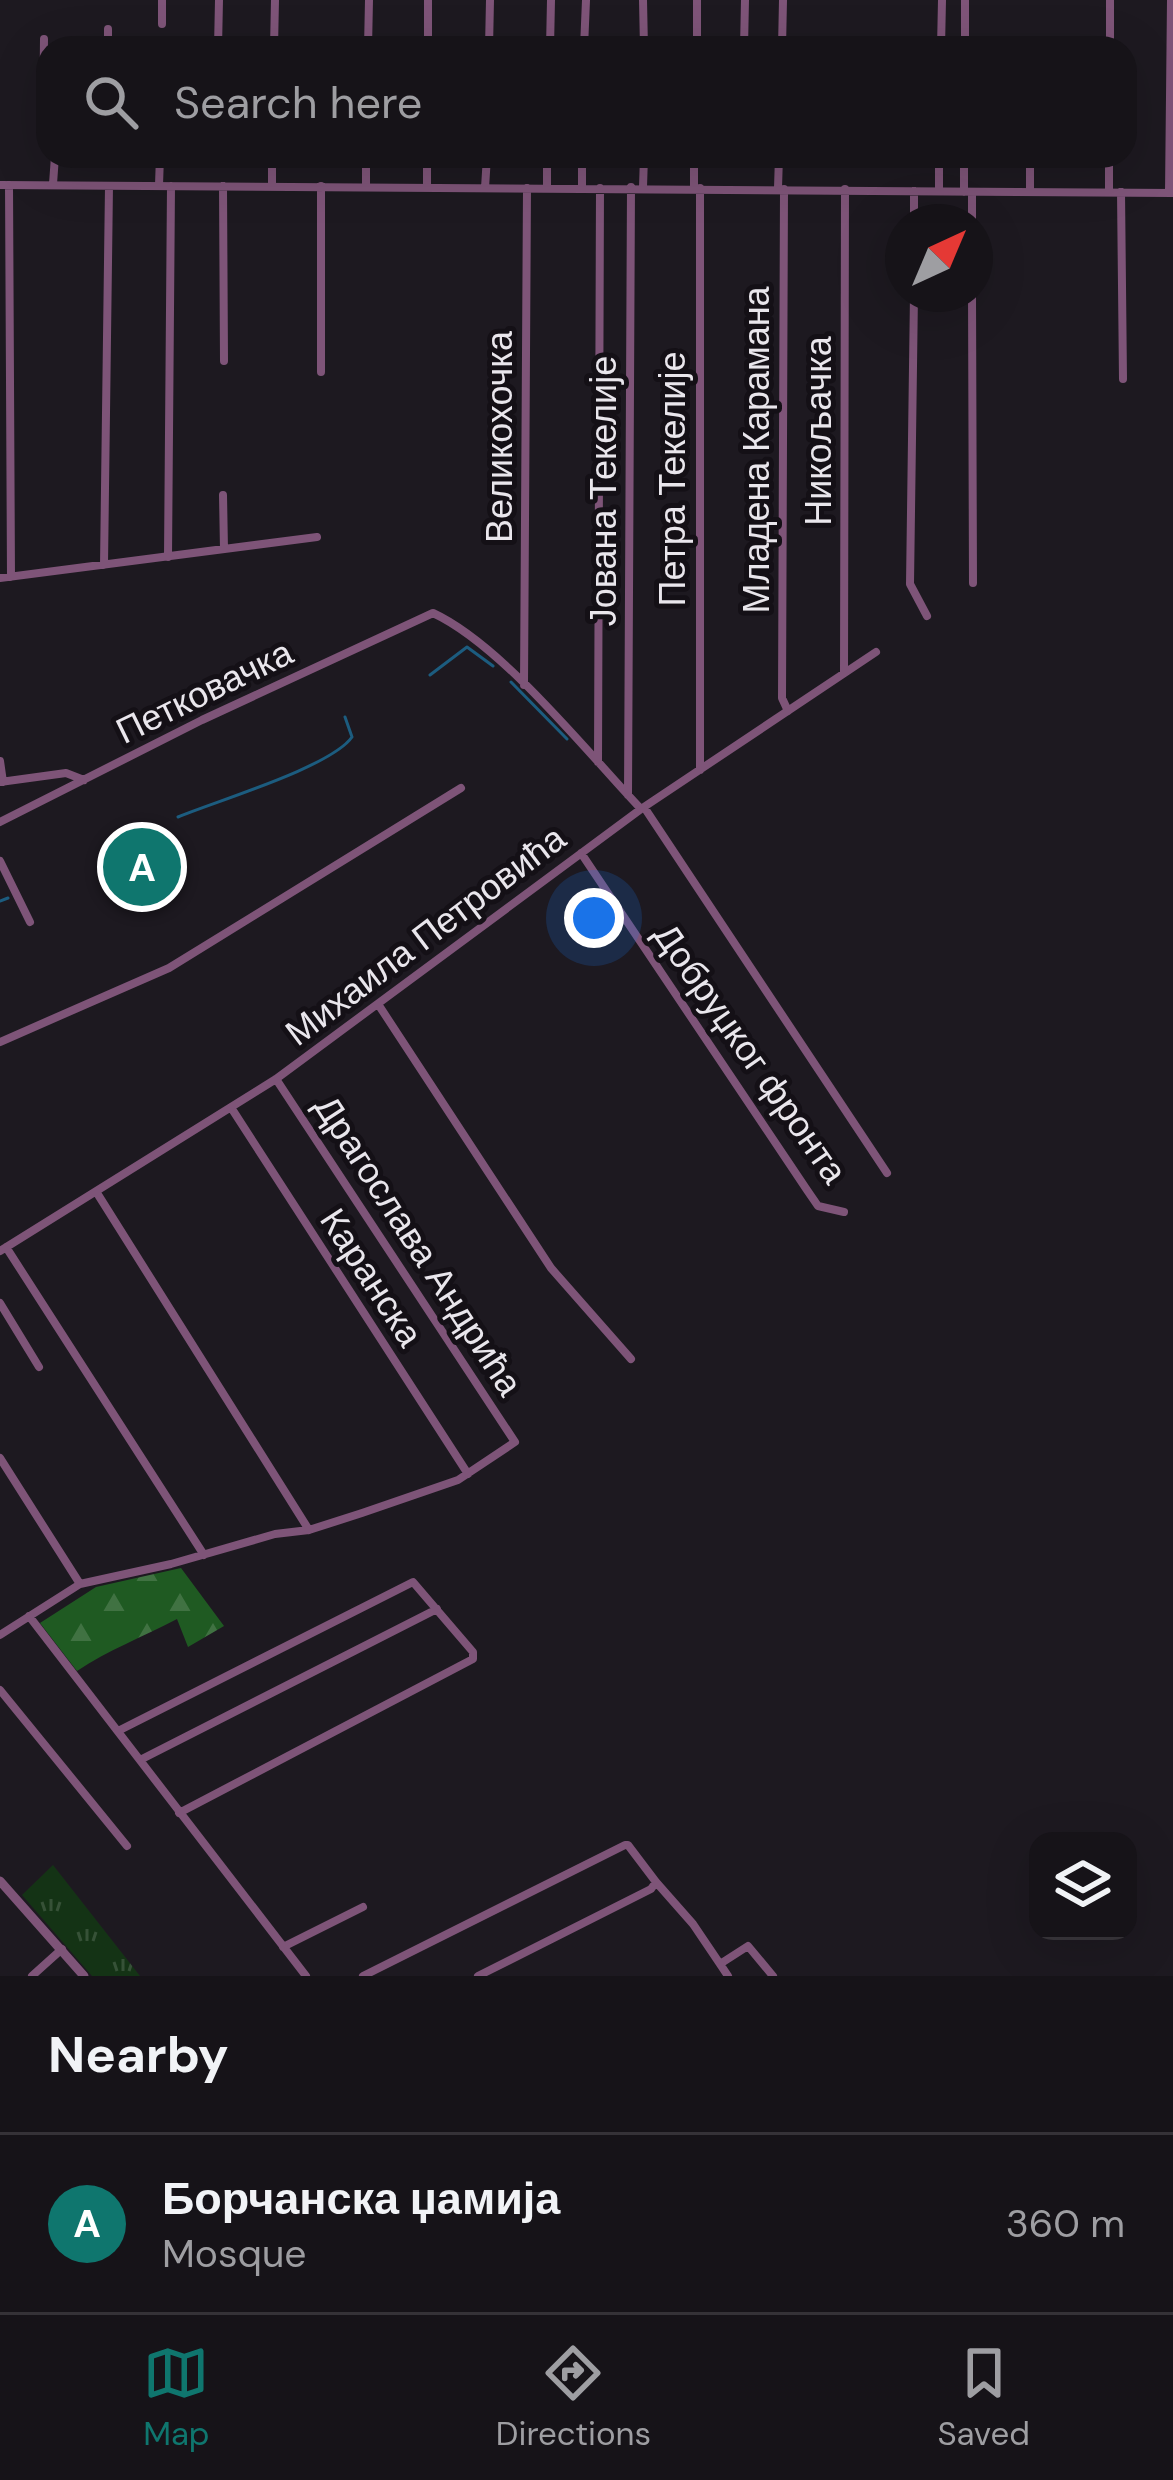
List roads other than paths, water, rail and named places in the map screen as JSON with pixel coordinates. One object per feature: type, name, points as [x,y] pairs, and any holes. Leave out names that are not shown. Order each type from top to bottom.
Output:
[{"type":"street","points":[[162,0],[162,24]]},
{"type":"street","points":[[218,36],[219,0]]},
{"type":"street","points":[[274,0],[274,36]]},
{"type":"street","points":[[368,0],[368,36]]},
{"type":"street","points":[[428,0],[428,36]]},
{"type":"street","points":[[489,36],[490,0]]},
{"type":"street","points":[[550,36],[551,0]]},
{"type":"street","points":[[584,36],[586,0]]},
{"type":"street","points":[[644,0],[644,36]]},
{"type":"street","points":[[697,0],[697,36]]},
{"type":"street","points":[[745,0],[745,36]]},
{"type":"street","points":[[782,36],[783,0]]},
{"type":"street","points":[[940,36],[941,0]]},
{"type":"street","points":[[965,0],[965,36]]},
{"type":"street","points":[[1110,0],[1110,36]]},
{"type":"street","points":[[317,537],[6,578],[5,185],[1171,193],[1171,0]]},
{"type":"street","points":[[108,29],[108,36]]},
{"type":"street","points":[[53,185],[54,168]]},
{"type":"street","points":[[158,185],[159,168]]},
{"type":"street","points":[[272,168],[272,187]]},
{"type":"street","points":[[366,168],[366,187]]},
{"type":"street","points":[[427,168],[427,188]]},
{"type":"street","points":[[485,188],[486,168]]},
{"type":"street","points":[[548,168],[548,188]]},
{"type":"street","points":[[582,168],[582,188]]},
{"type":"street","points":[[644,168],[644,187]]},
{"type":"street","name":"Петра Текелије","points":[[695,168],[700,770]]},
{"type":"street","name":"Младена Карамана","points":[[780,168],[782,698],[788,711]]},
{"type":"street","points":[[939,168],[939,191]]},
{"type":"street","points":[[965,168],[970,204]]},
{"type":"street","points":[[1030,168],[1030,191]]},
{"type":"street","points":[[1109,168],[1109,192]]},
{"type":"street","points":[[104,565],[109,186]]},
{"type":"street","points":[[168,557],[171,186]]},
{"type":"street","points":[[223,186],[224,361]]},
{"type":"street","points":[[321,186],[321,371]]},
{"type":"street","name":"Великохочка","points":[[524,685],[526,188]]},
{"type":"street","name":"Јована Текелије","points":[[598,763],[600,188]]},
{"type":"street","name":"Јована Текелије","points":[[628,795],[631,188]]},
{"type":"street","name":"Никољачка","points":[[844,189],[844,673]]},
{"type":"street","points":[[914,191],[914,204]]},
{"type":"street","points":[[1121,193],[1123,379]]},
{"type":"street","points":[[914,312],[911,572],[913,593],[927,616]]},
{"type":"street","points":[[972,312],[973,583]]},
{"type":"street","points":[[223,495],[224,549]]},
{"type":"street","name":"Петковачка","points":[[0,822],[244,700],[433,613],[455,625],[524,685]]},
{"type":"street","name":"Михаила Петровића","points":[[3,1249],[277,1079],[643,808],[876,652]]},
{"type":"street","points":[[524,685],[643,808],[887,1173]]},
{"type":"street","points":[[0,761],[2,782],[66,773],[84,780]]},
{"type":"street","points":[[0,1042],[170,968],[461,788]]},
{"type":"street","name":"Добруџког фронта","points":[[581,853],[818,1206],[844,1213]]},
{"type":"street","points":[[0,861],[31,922]]},
{"type":"street","points":[[378,1004],[551,1268],[631,1358]]},
{"type":"street","name":"Драгослава Андрића","points":[[277,1079],[515,1442],[468,1474]]},
{"type":"street","name":"Каранска","points":[[232,1109],[468,1474]]},
{"type":"street","points":[[97,1193],[309,1530]]},
{"type":"street","points":[[3,1249],[204,1555]]},
{"type":"street","points":[[0,1303],[39,1367]]},
{"type":"street","points":[[0,1459],[80,1584]]},
{"type":"street","points":[[2,1630],[80,1584],[275,1534],[309,1530],[468,1474]]},
{"type":"street","points":[[118,1731],[413,1582],[473,1652],[473,1659],[179,1813]]},
{"type":"street","points":[[140,1760],[437,1610]]},
{"type":"street","points":[[29,1616],[306,1976]]},
{"type":"street","points":[[0,1690],[127,1846]]},
{"type":"street","points":[[363,1976],[625,1845],[693,1924],[728,1976]]},
{"type":"street","points":[[478,1976],[651,1889],[656,1882]]},
{"type":"street","points":[[1,1883],[84,1976]]},
{"type":"street","points":[[283,1947],[363,1907]]},
{"type":"street","points":[[720,1964],[748,1946],[773,1976]]},
{"type":"street","points":[[32,1976],[62,1949]]},
{"type":"waterway","points":[[430,675],[467,647],[493,666]]},
{"type":"waterway","points":[[511,682],[567,739]]},
{"type":"waterway","points":[[178,817],[321,760],[352,737],[345,717]]},
{"type":"waterway","points":[[0,901],[8,898]]},
{"type":"place","name":"Борчанска џамија","points":[[142,867]]}]
